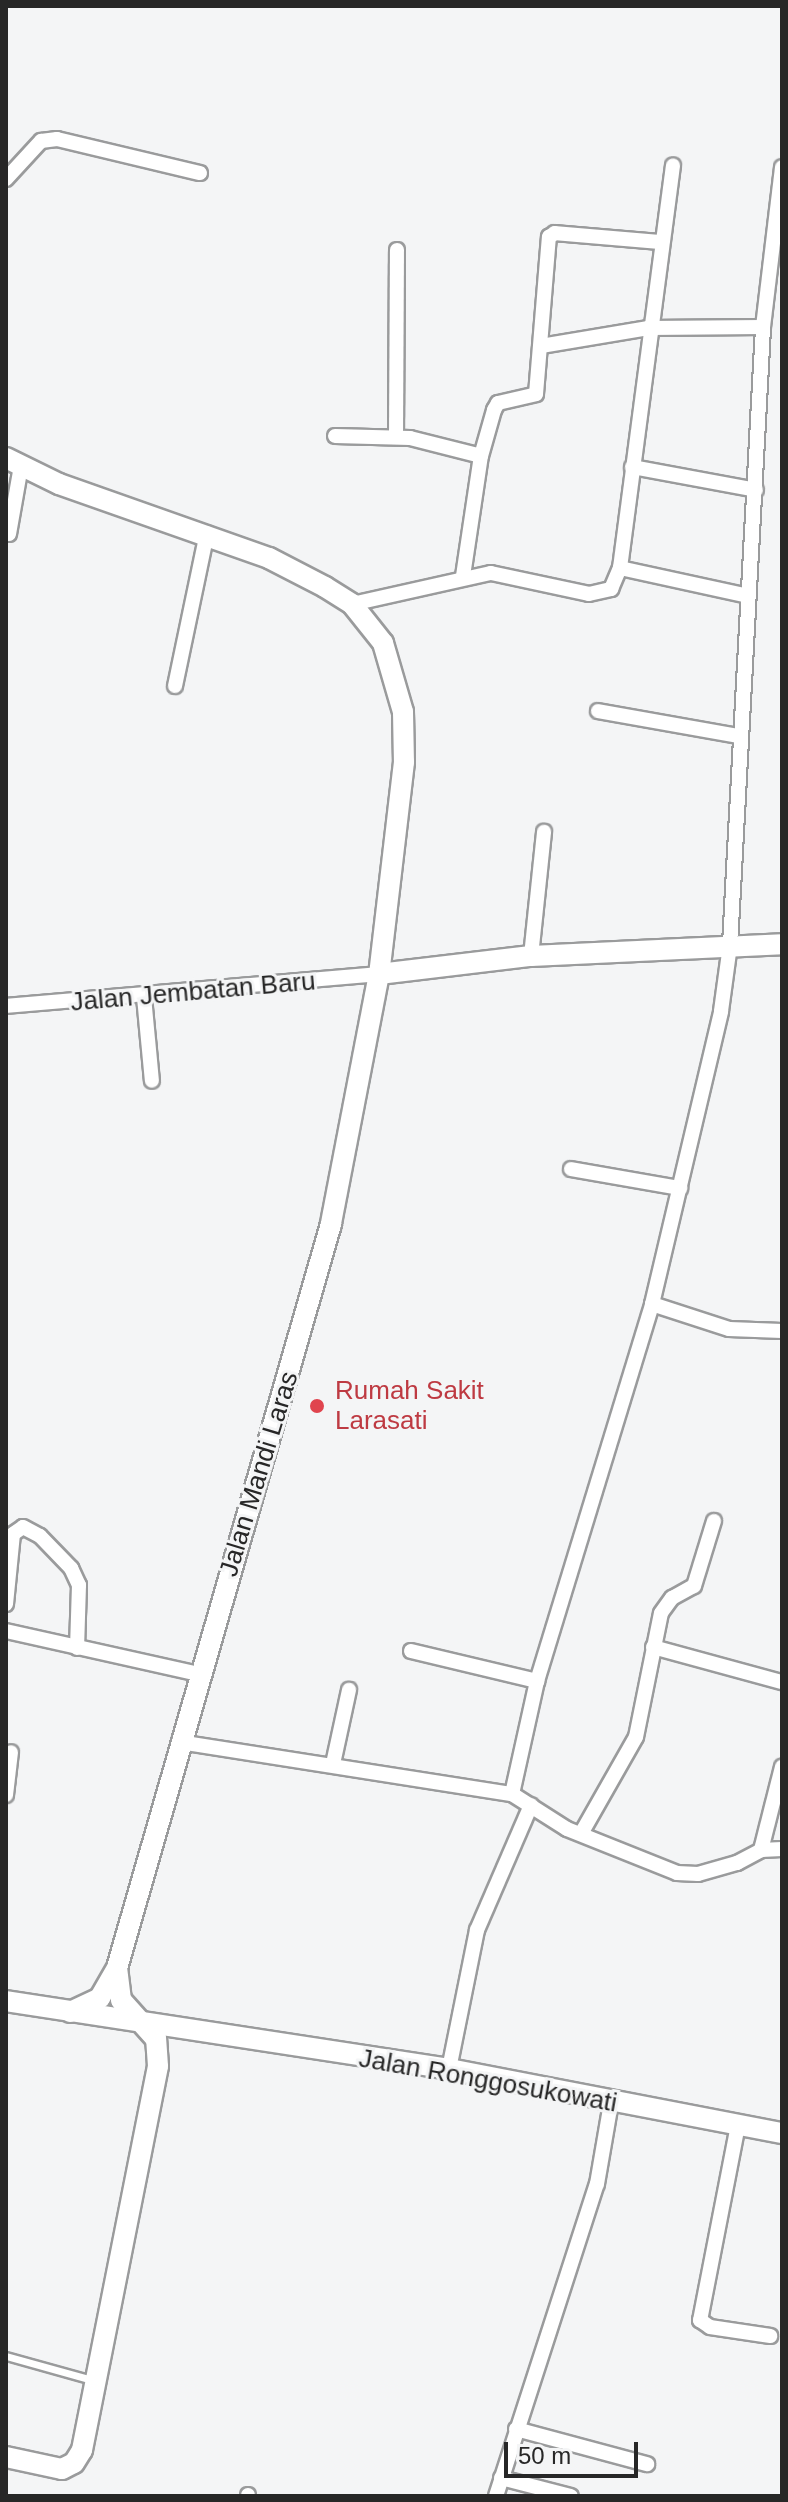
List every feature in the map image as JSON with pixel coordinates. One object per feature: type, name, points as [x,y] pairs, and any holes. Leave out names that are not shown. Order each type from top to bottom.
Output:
[{"type":"main road","points":[[13,462],[269,558],[352,604]]},
{"type":"main road","name":"Jalan Mandi Laras","points":[[117,1968],[179,1742],[331,1224],[359,1101],[379,974],[404,762],[403,712],[383,643],[352,604]]},
{"type":"main road","points":[[379,974],[531,956],[782,944]]},
{"type":"main road","points":[[70,2012],[100,1998],[117,1968]]},
{"type":"main road","points":[[6,2457],[49,2470],[74,2463],[95,2381],[158,2066],[156,2039],[121,2000],[117,1968]]},
{"type":"main road","name":"Jalan Ronggosukowati","points":[[6,2001],[141,2022],[194,2034],[449,2069],[611,2103],[782,2133]]},
{"type":"main road","points":[[158,2066],[173,2042],[194,2034]]},
{"type":"street","points":[[6,179],[41,141],[57,139],[200,173]]},
{"type":"street","points":[[352,604],[463,576],[507,575],[602,593],[611,589],[620,568],[659,242],[673,165]]},
{"type":"street","points":[[512,1794],[537,1681],[652,1304],[721,1011],[730,945],[738,736],[756,490],[763,327],[782,167]]},
{"type":"street","points":[[463,576],[481,456],[498,403],[536,394],[549,237],[555,233],[659,242]]},
{"type":"street","points":[[396,437],[392,353],[397,250]]},
{"type":"street","points":[[541,346],[648,328],[763,327]]},
{"type":"street","points":[[335,436],[396,437],[481,456]]},
{"type":"street","points":[[9,534],[13,462]]},
{"type":"street","points":[[632,467],[756,490]]},
{"type":"street","points":[[175,686],[207,533]]},
{"type":"street","points":[[620,568],[748,596]]},
{"type":"street","points":[[598,711],[738,736]]},
{"type":"street","points":[[531,956],[544,832]]},
{"type":"street","name":"Jalan Jembatan Baru","points":[[6,1006],[144,997],[379,974]]},
{"type":"street","points":[[144,997],[152,1081]]},
{"type":"street","points":[[571,1169],[680,1188]]},
{"type":"street","points":[[652,1304],[729,1329],[782,1331]]},
{"type":"street","points":[[582,1832],[636,1737],[653,1647],[666,1604],[694,1586],[714,1521]]},
{"type":"street","points":[[6,1604],[13,1534],[23,1527],[50,1547],[79,1585],[77,1648]]},
{"type":"street","points":[[6,1631],[199,1674]]},
{"type":"street","points":[[653,1647],[782,1682]]},
{"type":"street","points":[[411,1651],[537,1681]]},
{"type":"street","points":[[333,1764],[349,1690]]},
{"type":"street","points":[[179,1742],[512,1794],[567,1829],[582,1832],[677,1873],[737,1863],[761,1850],[782,1849]]},
{"type":"street","points":[[6,1795],[11,1752]]},
{"type":"street","points":[[761,1850],[782,1767]]},
{"type":"street","points":[[449,2069],[477,1930],[531,1805]]},
{"type":"street","points":[[496,2496],[597,2184],[611,2103]]},
{"type":"street","points":[[738,2125],[700,2320],[710,2327],[770,2336]]},
{"type":"street","points":[[516,2429],[647,2464]]},
{"type":"street","points":[[501,2478],[571,2496]]},
{"type":"lane","points":[[6,2356],[95,2381]]},
{"type":"place","name":"Rumah Sakit Larasati","points":[[317,1406]]}]
